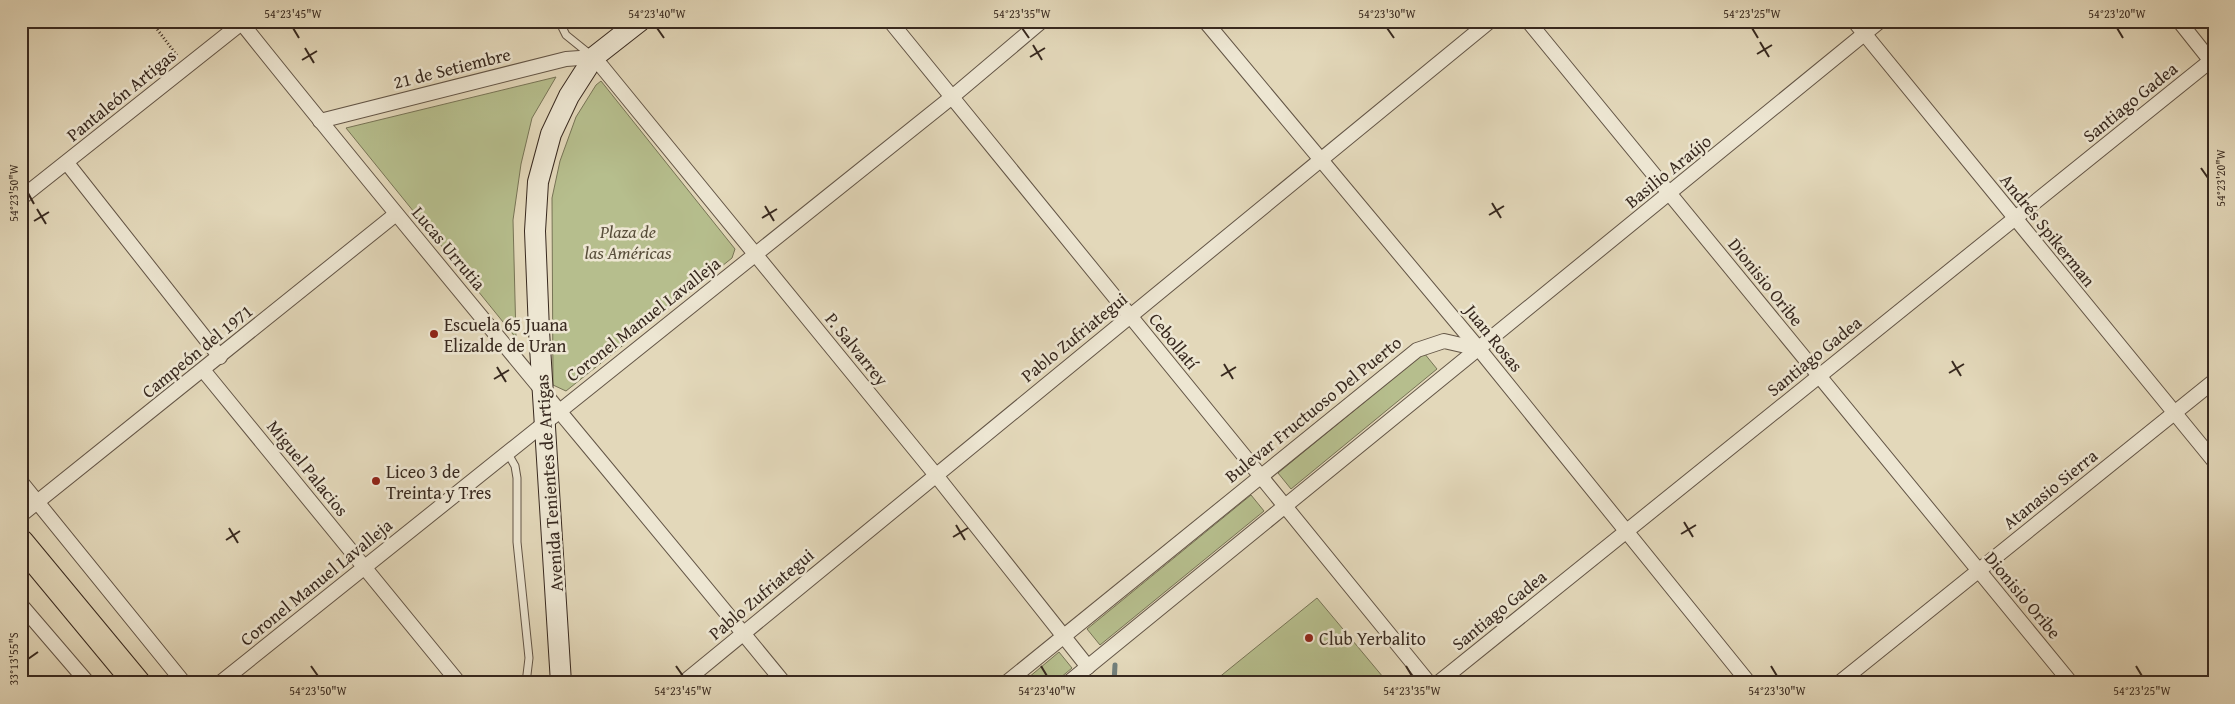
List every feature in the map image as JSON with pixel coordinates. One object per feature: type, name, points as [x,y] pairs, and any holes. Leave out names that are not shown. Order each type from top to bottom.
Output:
[{"type":"highway","points":[[21,542],[138,683]]},
{"type":"street","name":"Avenida Tenientes de Artigas","points":[[561,683],[553,415],[543,388],[535,231],[538,182],[551,134],[569,96],[594,58],[640,21]]},
{"type":"street","name":"Cebollatí","points":[[890,21],[1429,683]]},
{"type":"street","name":"Coronel Manuel Lavalleja","points":[[220,683],[506,451],[952,96],[1042,21]]},
{"type":"street","name":"Juan Rosas","points":[[1205,21],[1479,349],[1749,683]]},
{"type":"street","name":"Pablo Zufriategui","points":[[683,683],[935,474],[1490,21]]},
{"type":"street","name":"Dionisio Oribe","points":[[1528,21],[1818,377],[2071,683]]},
{"type":"street","name":"Andrés Spikerman","points":[[1854,21],[2214,461]]},
{"type":"street","name":"Basilio Araújo","points":[[1479,349],[1880,21]]},
{"type":"street","points":[[2179,21],[2213,61]]},
{"type":"street","name":"Pantaleón Artigas","points":[[21,198],[242,22]]},
{"type":"street","name":"Lucas Urrutia","points":[[242,22],[396,214],[543,388]]},
{"type":"street","name":"21 de Setiembre","points":[[320,121],[566,59],[594,58]]},
{"type":"street","name":"P. Salvarrey","points":[[594,58],[935,474],[1088,667]]},
{"type":"street","name":"Santiago Gadea","points":[[1438,683],[2213,61]]},
{"type":"street","points":[[67,163],[220,357]]},
{"type":"street","name":"Campeón del 1971","points":[[21,515],[38,504],[396,214]]},
{"type":"street","name":"Bulevar Fructuoso Del Puerto","points":[[1006,683],[1259,476],[1417,350],[1444,341],[1479,349]]},
{"type":"street","points":[[1068,683],[1479,349]]},
{"type":"street","name":"Miguel Palacios","points":[[203,370],[459,683]]},
{"type":"street","name":"Atanasio Sierra","points":[[1838,683],[2214,381]]},
{"type":"street","points":[[553,415],[743,632],[784,683]]},
{"type":"street","points":[[21,482],[184,683]]},
{"type":"street","points":[[21,605],[88,683]]},
{"type":"lane","points":[[559,21],[566,35],[594,58]]},
{"type":"lane","points":[[506,451],[516,466],[517,542],[529,658],[526,683]]},
{"type":"path","points":[[151,21],[186,67]]},
{"type":"green space","points":[[556,77],[532,118],[521,164],[513,220],[516,338],[346,128]]},
{"type":"green space","name":"Plaza de las Américas","points":[[601,81],[735,249],[732,258],[566,391],[553,385],[552,198],[560,161],[576,117],[596,85]]},
{"type":"green space","points":[[1424,353],[1437,369],[1291,489],[1278,473]]},
{"type":"green space","points":[[1251,495],[1264,511],[1100,645],[1087,629]]},
{"type":"green space","name":"Club Yerbalito","points":[[1317,598],[1383,677],[1377,683],[1212,683]]},
{"type":"green space","points":[[1059,652],[1072,668],[1054,683],[1022,683]]},
{"type":"waterway","points":[[1114,683],[1115,665]]},
{"type":"place","name":"Escuela 65 Juana Elizalde de Uran","points":[[434,334]]},
{"type":"place","name":"Liceo 3 de Treinta y Tres","points":[[376,481]]},
{"type":"place","name":"Club Yerbalito","points":[[1309,638]]}]
